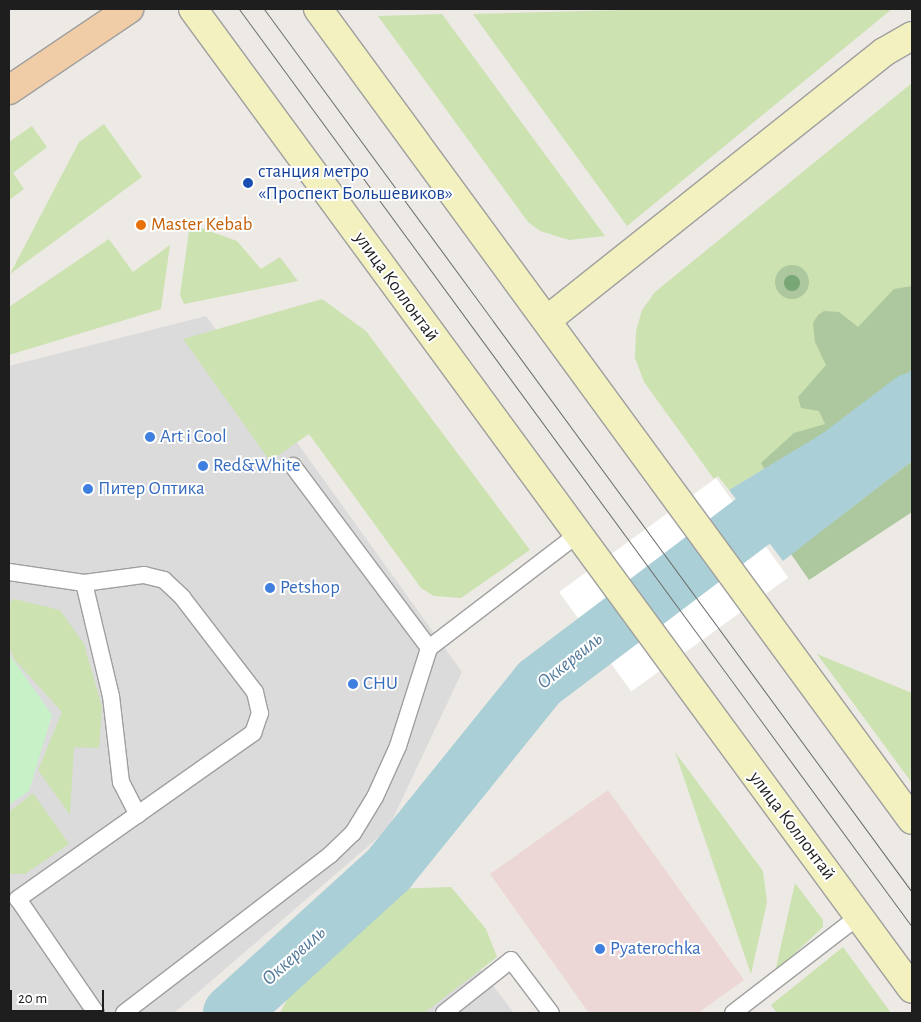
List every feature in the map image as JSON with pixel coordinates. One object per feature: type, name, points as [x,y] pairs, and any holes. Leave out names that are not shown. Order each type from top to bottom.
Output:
[{"type":"main road","points":[[9,90],[129,9]]},
{"type":"main road","name":"улица Коллонтай","points":[[193,9],[599,565],[912,989]]},
{"type":"main road","points":[[318,9],[912,820]]},
{"type":"main road","points":[[884,52],[912,17]]},
{"type":"main road","points":[[547,320],[884,52],[912,36]]},
{"type":"lane","points":[[293,466],[429,648]]},
{"type":"lane","points":[[124,1013],[330,854],[353,833],[375,797],[398,746],[429,648],[578,535]]},
{"type":"lane","points":[[9,572],[84,583],[144,576],[164,580],[182,597],[255,692],[260,713],[253,732],[138,815],[13,898],[96,1013]]},
{"type":"lane","points":[[84,583],[111,696],[121,782],[138,815]]},
{"type":"lane","points":[[733,1013],[859,916]]},
{"type":"lane","points":[[444,1013],[511,960],[551,1013]]},
{"type":"shaded area","points":[[206,316],[462,672],[388,829],[174,1013],[9,1013],[9,366]]},
{"type":"shaded area","points":[[608,790],[744,980],[698,1013],[589,1013],[490,874]]},
{"type":"shaded area","points":[[453,934],[514,1013],[341,1013]]},
{"type":"green space","points":[[667,9],[892,9],[627,226],[473,14]]},
{"type":"green space","points":[[442,14],[605,236],[569,240],[540,231],[528,222],[378,16]]},
{"type":"green space","points":[[912,83],[912,370],[838,424],[729,490],[718,476],[714,479],[644,382],[635,358],[636,331],[642,310],[655,292]]},
{"type":"green space","points":[[104,124],[142,177],[10,274],[79,142]]},
{"type":"green space","points":[[32,126],[47,147],[13,173],[24,189],[9,200],[9,142]]},
{"type":"green space","points":[[190,224],[237,241],[261,269],[280,257],[298,281],[184,304],[180,295]]},
{"type":"green space","points":[[109,239],[133,272],[170,245],[161,309],[9,355],[9,307]]},
{"type":"green space","points":[[792,265],[799,266],[804,270],[808,275],[808,289],[804,294],[799,298],[792,299],[785,298],[780,294],[776,289],[775,282],[776,275],[780,270],[785,266]]},
{"type":"green space","points":[[912,286],[912,370],[838,424],[765,470],[761,463],[794,433],[825,424],[819,411],[801,408],[798,397],[826,365],[815,342],[813,323],[818,315],[824,311],[839,312],[858,327],[894,289]]},
{"type":"green space","points":[[322,299],[366,331],[530,550],[461,598],[434,596],[421,588],[309,434],[270,461],[183,339]]},
{"type":"green space","points":[[912,461],[912,512],[809,580],[791,554]]},
{"type":"green space","points":[[14,599],[60,610],[84,644],[102,707],[99,748],[74,747],[70,815],[38,770],[62,712],[15,660],[9,647],[9,603]]},
{"type":"green space","points":[[9,654],[52,715],[29,791],[9,805]]},
{"type":"green space","points":[[817,654],[912,693],[912,783]]},
{"type":"green space","points":[[675,752],[763,871],[767,902],[751,974]]},
{"type":"green space","points":[[33,793],[69,844],[25,874],[9,874],[9,812]]},
{"type":"green space","points":[[795,883],[823,920],[823,927],[775,972]]},
{"type":"green space","points":[[451,887],[486,929],[497,957],[424,1013],[280,1013],[300,975],[391,889]]},
{"type":"green space","points":[[843,947],[891,1013],[777,1013],[771,1005]]},
{"type":"water","points":[[912,370],[912,461],[783,561],[729,490],[838,424]]},
{"type":"pier","points":[[716,478],[788,578],[631,692],[559,592]]},
{"type":"waterway","name":"Оккервиль","points":[[231,1013],[389,869],[539,683],[912,401]]},
{"type":"tram line","points":[[239,9],[912,927]]},
{"type":"tram line","points":[[264,9],[912,892]]},
{"type":"place","name":"станция метро «Проспект Большевиков»","points":[[248,183]]},
{"type":"place","name":"Master Kebab","points":[[141,225]]},
{"type":"place","name":"Art i Cool","points":[[150,437]]},
{"type":"place","name":"Red&White","points":[[203,466]]},
{"type":"place","name":"Питер Оптика","points":[[88,489]]},
{"type":"place","name":"Petshop","points":[[270,588]]},
{"type":"place","name":"CHU","points":[[353,684]]},
{"type":"place","name":"Pyaterochka","points":[[600,949]]}]
